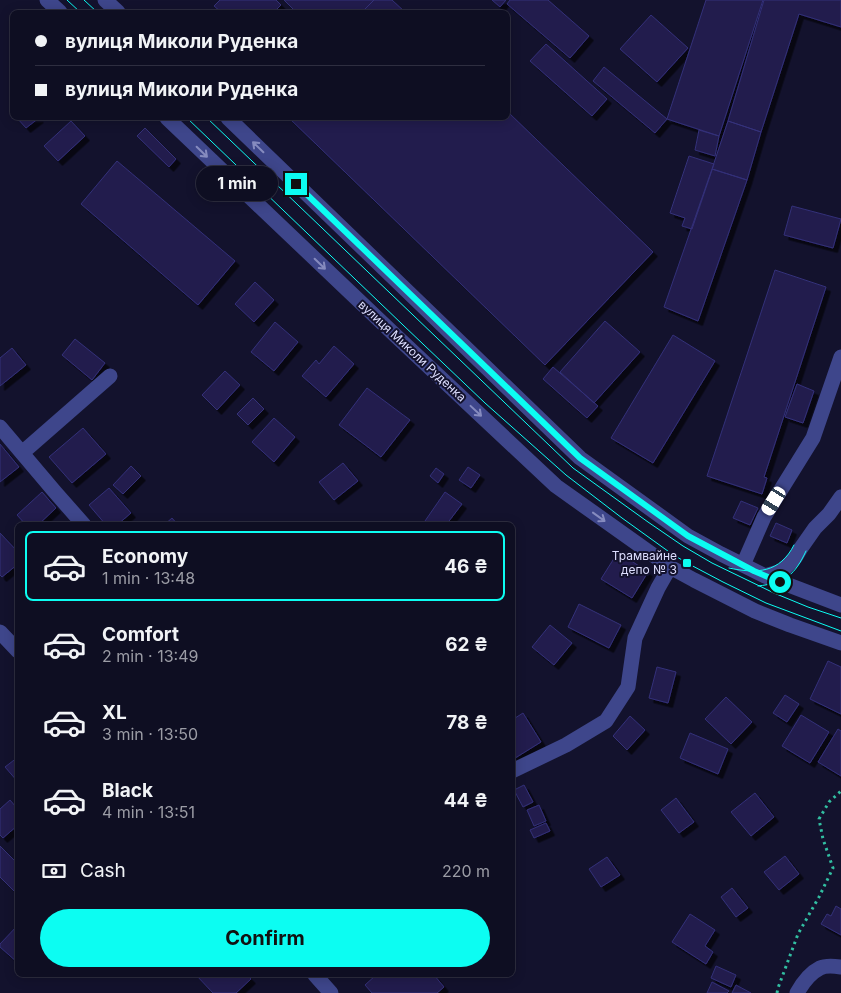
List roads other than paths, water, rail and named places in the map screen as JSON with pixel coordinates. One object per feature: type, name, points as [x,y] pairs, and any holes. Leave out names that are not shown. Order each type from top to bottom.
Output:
[{"type":"street","points":[[47,0],[58,10]]},
{"type":"street","points":[[105,0],[116,10]]},
{"type":"street","name":"вулиця Миколи Руденка","points":[[169,120],[556,486],[670,567],[755,611],[790,626],[841,643]]},
{"type":"street","points":[[230,120],[580,458],[688,536],[766,576],[841,604]]},
{"type":"street","points":[[743,565],[764,517],[813,438],[841,357]]},
{"type":"street","points":[[22,453],[110,376]]},
{"type":"street","points":[[0,427],[81,522]]},
{"type":"street","points":[[766,576],[782,571],[795,558],[815,528],[829,514],[841,497]]},
{"type":"street","points":[[515,769],[566,745],[606,721],[628,687],[634,638],[670,567]]},
{"type":"street","points":[[0,632],[15,648]]},
{"type":"street","points":[[797,993],[808,978],[819,968],[841,967]]},
{"type":"street","points":[[317,977],[332,993]]},
{"type":"tram line","points":[[67,0],[78,10]]},
{"type":"tram line","points":[[84,0],[95,10]]},
{"type":"tram line","points":[[189,120],[485,403],[566,475],[622,518],[687,563],[766,603],[841,631]]},
{"type":"tram line","points":[[209,120],[573,468],[683,546],[712,563],[774,593],[841,618]]},
{"type":"tram line","points":[[729,568],[749,571],[767,569],[782,561],[794,545]]},
{"type":"tram line","points":[[758,586],[775,583],[788,576],[798,566],[806,551]]},
{"type":"place","name":"Трамвайне депо № 3","points":[[687,563]]}]
